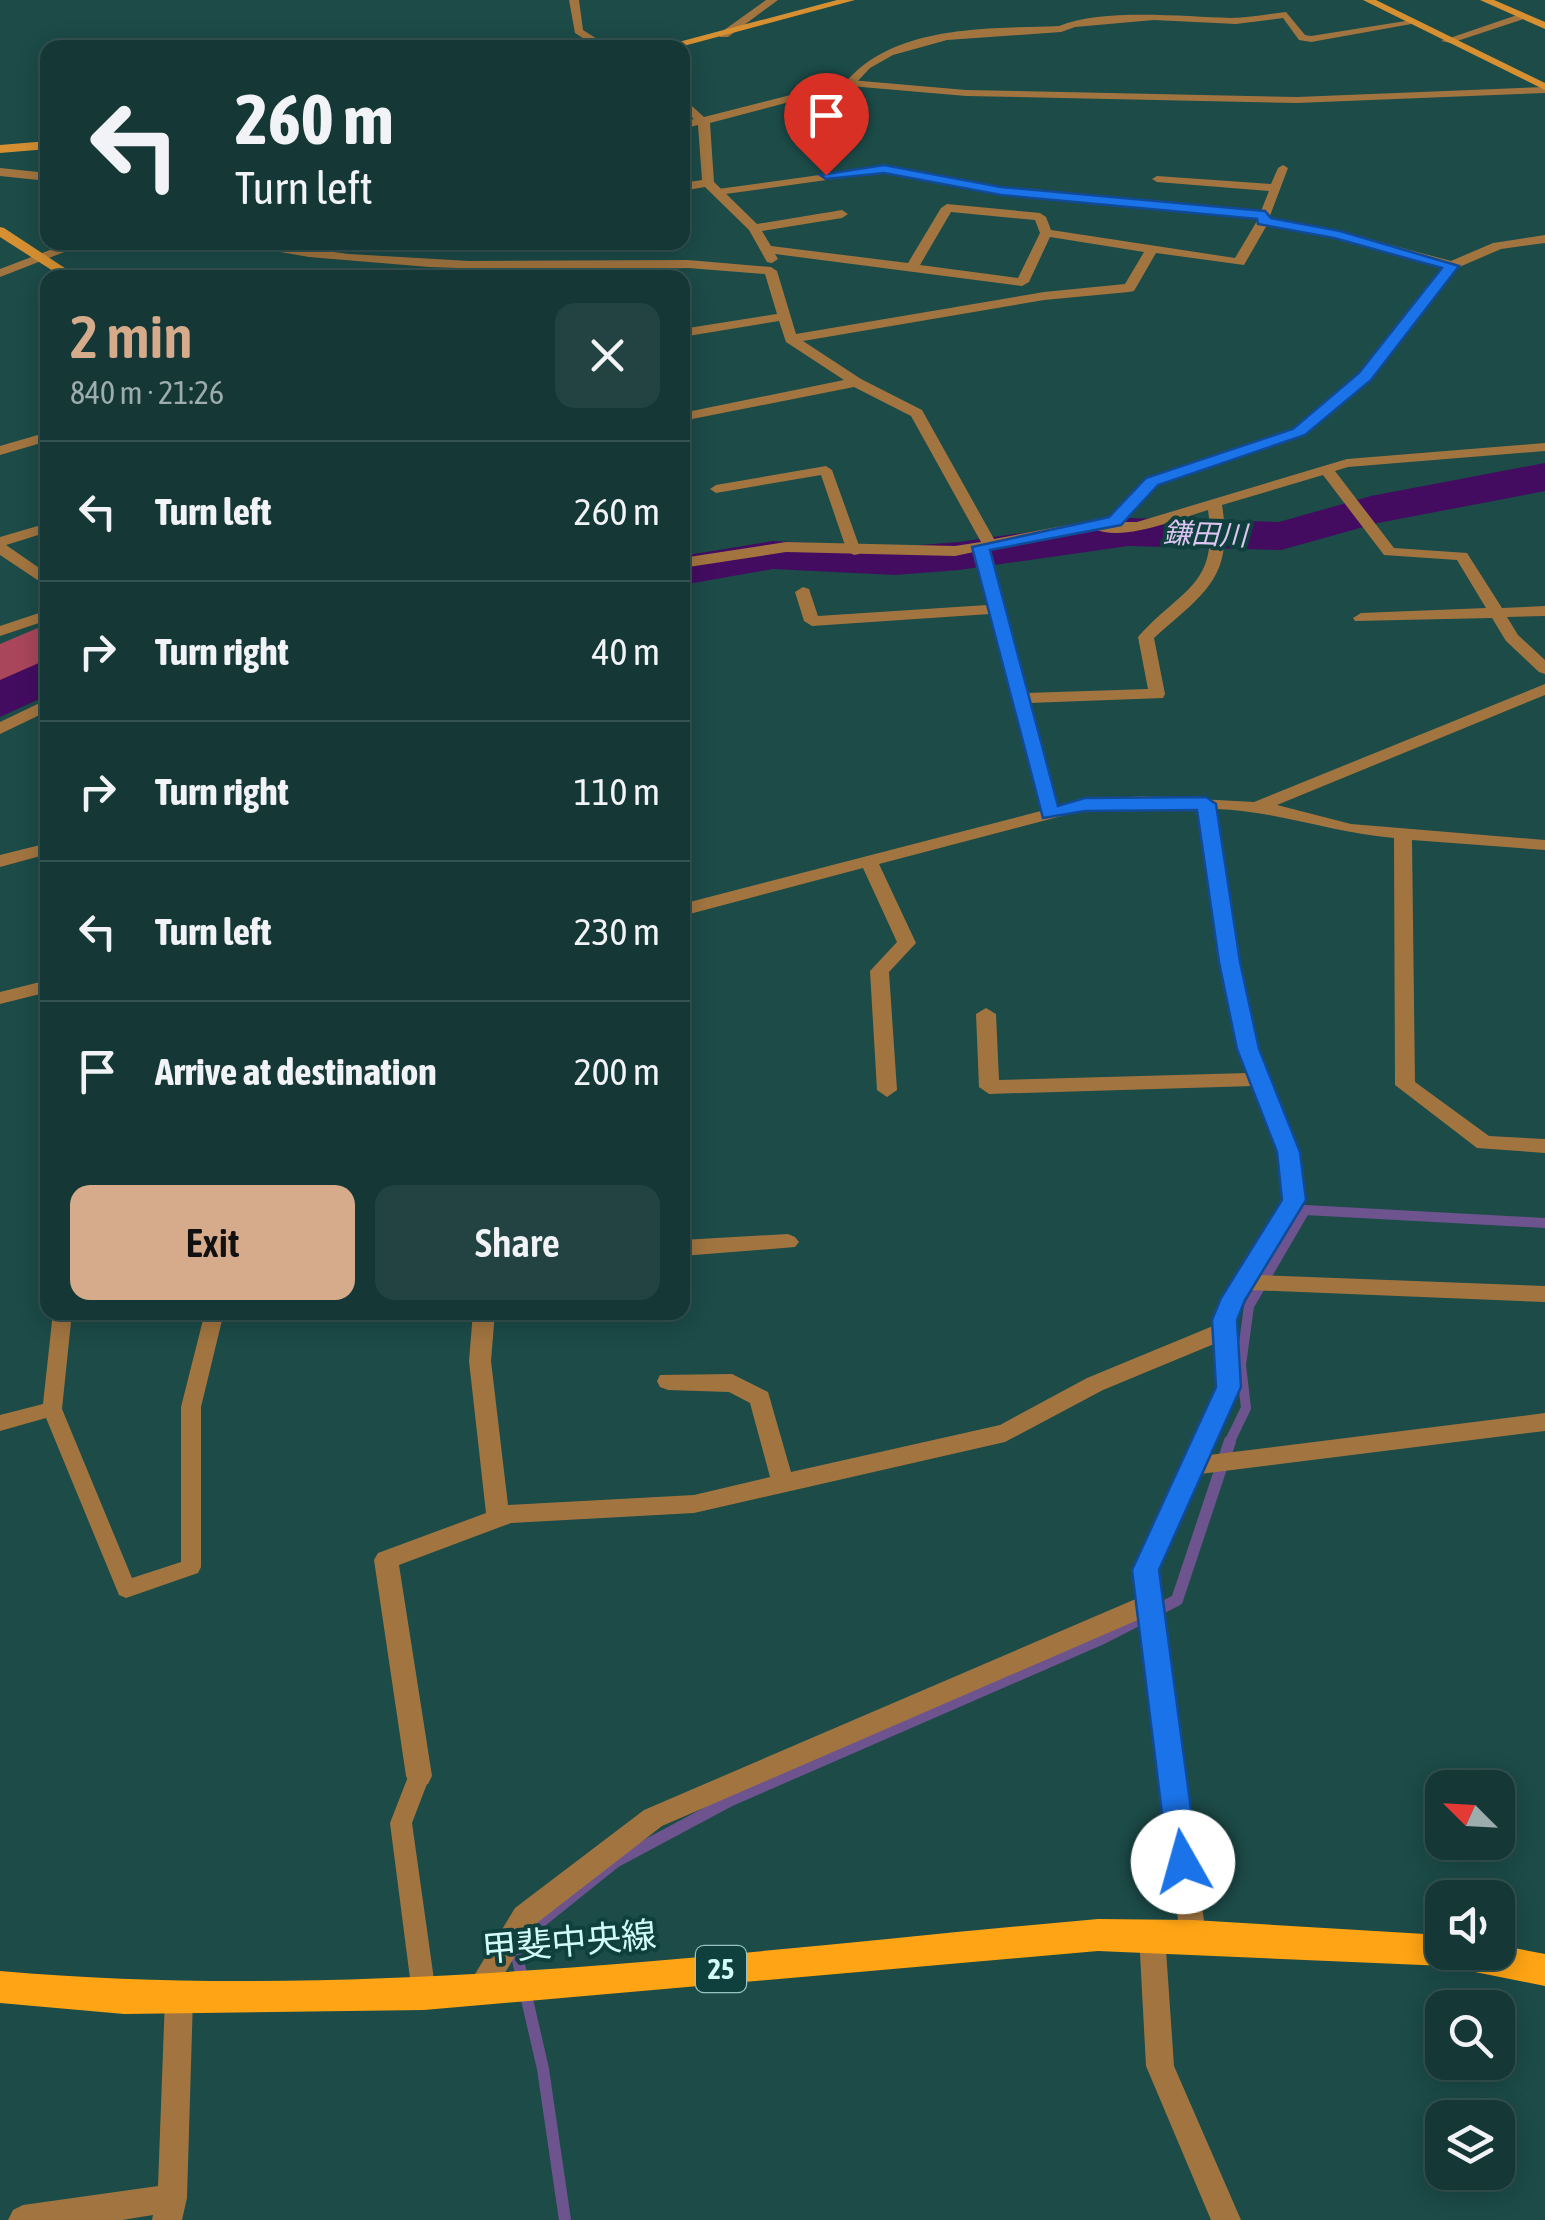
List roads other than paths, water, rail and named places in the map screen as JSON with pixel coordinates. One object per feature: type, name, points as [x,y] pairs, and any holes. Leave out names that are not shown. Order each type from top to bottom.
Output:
[{"type":"main road","name":"甲斐中央線","points":[[0,1987],[124,1998],[424,1994],[1098,1935],[1193,1936],[1425,1950]]},
{"type":"main road","points":[[1515,1964],[1545,1970]]},
{"type":"street","points":[[724,35],[774,0]]},
{"type":"street","points":[[690,42],[850,0]]},
{"type":"street","points":[[1368,0],[1545,89]]},
{"type":"street","points":[[1485,0],[1544,24]]},
{"type":"street","points":[[1447,41],[1523,16]]},
{"type":"street","points":[[690,125],[850,83],[966,93],[1297,100],[1545,89]]},
{"type":"street","points":[[690,108],[704,123],[713,188],[754,228],[767,250],[791,339],[856,382],[917,413],[985,546],[996,609],[1050,814]]},
{"type":"street","points":[[0,150],[40,146]]},
{"type":"street","points":[[0,172],[40,175]]},
{"type":"street","points":[[690,187],[713,188]]},
{"type":"street","points":[[767,250],[1022,282],[1046,233],[1040,217],[947,208],[912,268]]},
{"type":"street","points":[[754,228],[842,214]]},
{"type":"street","points":[[1046,233],[1239,262],[1264,218],[1452,266]]},
{"type":"street","points":[[0,231],[61,270]]},
{"type":"street","points":[[1094,528],[1115,521],[1152,482],[1299,432],[1365,377],[1452,266],[1498,246],[1545,239]]},
{"type":"street","points":[[791,339],[1044,296],[1129,288],[1152,249]]},
{"type":"street","points":[[0,273],[63,250]]},
{"type":"street","points":[[292,250],[354,258],[550,267],[720,262],[771,271]]},
{"type":"street","points":[[350,270],[354,258]]},
{"type":"street","points":[[690,332],[782,317]]},
{"type":"street","points":[[690,415],[856,382]]},
{"type":"street","points":[[0,451],[40,438]]},
{"type":"street","points":[[690,562],[786,548],[985,546],[1094,528],[1138,526],[1348,464],[1545,447]]},
{"type":"street","points":[[1327,470],[1389,552],[1462,556],[1512,638],[1545,669]]},
{"type":"street","points":[[1020,698],[1157,694],[1146,637],[1197,591],[1214,568],[1222,551],[1214,504]]},
{"type":"street","points":[[0,545],[40,530]]},
{"type":"street","points":[[0,545],[40,576]]},
{"type":"street","points":[[803,592],[812,621],[996,609]]},
{"type":"street","points":[[1360,618],[1545,612]]},
{"type":"street","points":[[0,631],[40,617]]},
{"type":"street","points":[[1256,808],[1545,689]]},
{"type":"street","points":[[0,729],[40,708]]},
{"type":"street","points":[[690,908],[1085,804],[1256,808],[1350,829],[1545,844]]},
{"type":"street","points":[[1193,1936],[1146,1570],[1228,1387],[1224,1320],[1294,1200],[1289,1152],[1248,1049],[1229,962],[1206,804]]},
{"type":"street","points":[[1403,833],[1405,1085],[1484,1143],[1545,1146]]},
{"type":"street","points":[[0,861],[40,850]]},
{"type":"street","points":[[869,862],[907,943],[878,971],[887,1090]]},
{"type":"street","points":[[0,998],[40,988]]},
{"type":"street","points":[[986,1014],[990,1087],[1260,1079]]},
{"type":"street","points":[[690,1248],[788,1242]]},
{"type":"street","points":[[1243,1282],[1545,1294]]},
{"type":"street","points":[[483,1320],[480,1361],[498,1518]]},
{"type":"street","points":[[419,1776],[386,1560],[498,1518],[694,1504],[1004,1432],[1095,1384],[1225,1330]]},
{"type":"street","points":[[668,1381],[732,1383],[760,1398],[784,1484]]},
{"type":"street","points":[[1193,1466],[1545,1422]]},
{"type":"street","points":[[480,1989],[524,1917],[652,1818],[1150,1604]]},
{"type":"street","points":[[1152,1935],[1160,2066],[1226,2220]]},
{"type":"street","points":[[23,2220],[170,2209],[178,1998]]},
{"type":"lane","points":[[574,0],[578,31],[593,40]]},
{"type":"lane","points":[[850,83],[864,65],[928,42],[1061,30],[1073,24],[1154,17],[1236,21],[1278,14],[1286,15],[1302,38],[1311,39],[1412,22]]},
{"type":"lane","points":[[713,188],[884,169],[1001,191],[1264,218],[1283,168]]},
{"type":"lane","points":[[1157,179],[1276,188]]},
{"type":"lane","points":[[716,490],[826,470],[854,550]]},
{"type":"lane","points":[[62,1320],[52,1409],[126,1589],[191,1567],[191,1407],[213,1320]]},
{"type":"lane","points":[[0,1422],[52,1409]]},
{"type":"lane","points":[[419,1776],[400,1823],[424,1994]]},
{"type":"waterway","name":"鎌田川","points":[[690,570],[773,555],[895,561],[959,556],[1128,532],[1281,536],[1371,510],[1545,477]]},
{"type":"waterway","name":"鎌田川","points":[[0,701],[40,678]]},
{"type":"waterway","points":[[1229,1443],[1246,1408],[1241,1365],[1249,1306],[1305,1210],[1545,1223]]},
{"type":"waterway","points":[[565,2220],[543,2069],[514,1943],[615,1862],[731,1800],[1103,1638],[1177,1600],[1230,1441]]}]
